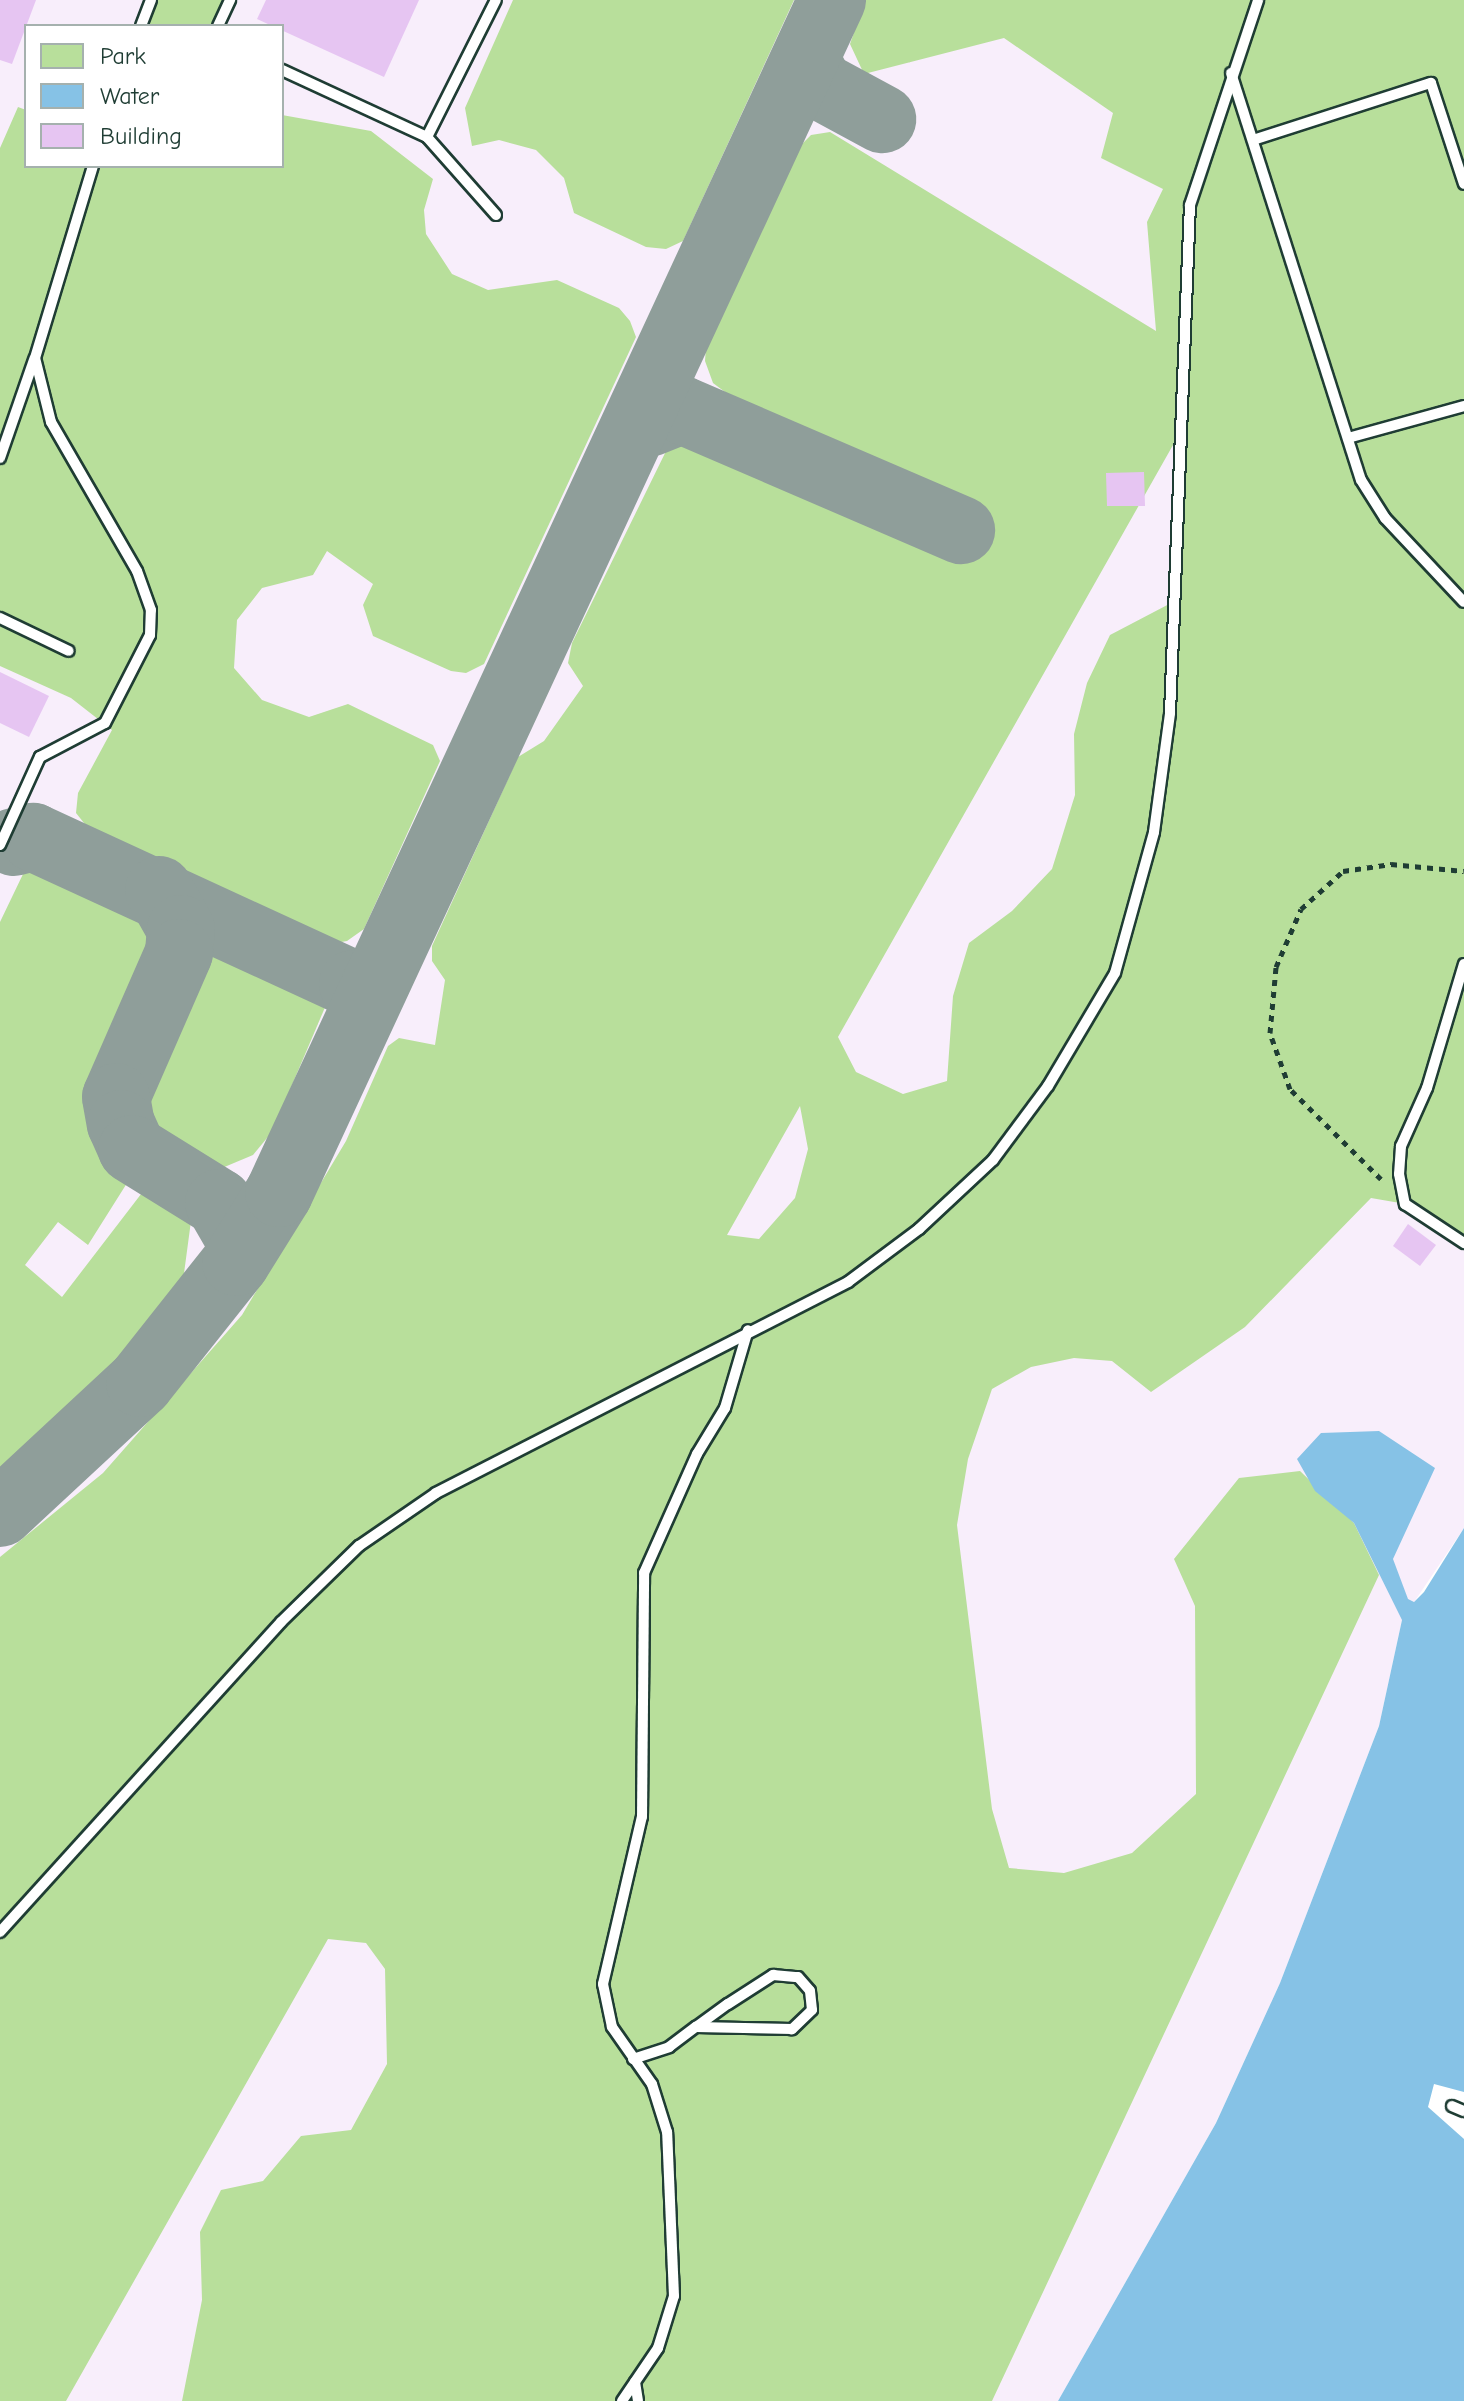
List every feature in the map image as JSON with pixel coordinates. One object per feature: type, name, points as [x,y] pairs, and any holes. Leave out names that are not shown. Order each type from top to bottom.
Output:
[{"type":"lane","points":[[142,24],[151,0]]},
{"type":"lane","points":[[219,24],[230,0]]},
{"type":"lane","points":[[427,137],[496,0]]},
{"type":"lane","points":[[0,1932],[281,1622],[359,1546],[436,1493],[748,1330],[848,1282],[919,1229],[993,1160],[1048,1086],[1115,973],[1154,832],[1170,713],[1190,205],[1231,73],[1258,0]]},
{"type":"lane","points":[[284,71],[427,137],[496,215]]},
{"type":"lane","points":[[1231,73],[1361,480],[1385,518],[1464,602]]},
{"type":"lane","points":[[1253,140],[1431,83],[1464,184]]},
{"type":"lane","points":[[0,458],[35,358],[92,168]]},
{"type":"lane","points":[[0,845],[40,757],[105,723],[150,635],[151,610],[137,571],[51,422],[35,358]]},
{"type":"lane","points":[[1348,438],[1464,406]]},
{"type":"lane","points":[[0,618],[69,651]]},
{"type":"lane","points":[[1464,964],[1427,1088],[1401,1146],[1405,1204],[1464,1243]]},
{"type":"lane","points":[[622,2401],[658,2348],[674,2296],[667,2132],[652,2084],[612,2027],[603,1984],[642,1817],[644,1573],[697,1454],[725,1408],[748,1330]]},
{"type":"lane","points":[[633,2059],[669,2047],[696,2027],[773,1975],[798,1977],[810,1991],[812,2010],[792,2029],[696,2027]]},
{"type":"lane","points":[[1452,2106],[1464,2111]]},
{"type":"lane","points":[[635,2382],[638,2401]]},
{"type":"path","points":[[1405,1204],[1290,1089],[1270,1033],[1276,967],[1301,909],[1343,871],[1391,864],[1464,871]]},
{"type":"shaded area","points":[[0,0],[1464,0],[1464,1528],[1402,1620],[1379,1726],[1280,1983],[1216,2123],[1058,2401],[0,2401]]},
{"type":"green space","points":[[151,0],[230,0],[219,24],[142,24]]},
{"type":"green space","points":[[513,0],[794,0],[683,241],[666,249],[646,247],[574,213],[564,178],[536,150],[499,140],[472,146],[465,108]]},
{"type":"green space","points":[[865,0],[1464,0],[1464,1243],[1423,1207],[1371,1198],[1245,1327],[1151,1392],[1112,1361],[1074,1358],[1031,1367],[992,1389],[968,1459],[957,1525],[992,1809],[1009,1868],[1064,1873],[1132,1853],[1196,1794],[1195,1606],[1174,1559],[1239,1478],[1300,1471],[1354,1523],[1379,1575],[992,2401],[182,2401],[202,2300],[200,2232],[221,2190],[263,2181],[301,2136],[351,2130],[387,2064],[385,1969],[366,1943],[328,1939],[66,2401],[0,2401],[0,1557],[103,1473],[242,1315],[346,1141],[388,1046],[399,1038],[435,1045],[445,980],[432,961],[432,946],[518,757],[544,741],[583,686],[568,663],[572,643],[669,445],[698,442],[928,544],[713,383],[705,361],[706,347],[799,147],[811,135],[830,132],[1156,331],[1147,222],[1163,189],[1101,158],[1113,113],[1004,38],[864,74],[850,44]],"holes":[[[1177,438],[1173,602],[1110,635],[1087,683],[1074,734],[1075,795],[1052,869],[1012,911],[969,943],[953,996],[947,1081],[903,1094],[856,1072],[838,1037]],[[800,1106],[808,1149],[795,1198],[759,1239],[727,1235]]]},
{"type":"green space","points":[[18,107],[24,109],[24,168],[284,168],[284,115],[371,131],[433,179],[424,210],[426,234],[452,274],[488,290],[557,280],[619,308],[630,321],[636,337],[484,664],[466,673],[451,671],[373,636],[363,605],[373,584],[327,551],[313,575],[262,588],[237,620],[234,668],[262,700],[309,717],[348,704],[433,745],[440,761],[364,929],[347,941],[312,947],[104,848],[76,813],[78,793],[112,730],[71,698],[0,666],[0,148]]},
{"type":"green space","points":[[50,859],[66,859],[144,901],[154,939],[92,1075],[97,1129],[134,1172],[88,1245],[58,1222],[25,1265],[62,1297],[148,1185],[182,1203],[191,1221],[183,1281],[117,1359],[0,1469],[0,922],[24,872]]},
{"type":"green space","points":[[237,946],[261,948],[307,969],[326,1005],[272,1132],[253,1155],[203,1176],[149,1148],[137,1130],[140,1106],[196,964]]},
{"type":"water","points":[[1379,1431],[1435,1468],[1393,1559],[1408,1599],[1414,1602],[1424,1592],[1464,1528],[1464,2092],[1434,2084],[1428,2107],[1464,2139],[1464,2401],[1058,2401],[1216,2123],[1280,1983],[1379,1726],[1402,1620],[1354,1523],[1315,1491],[1297,1459],[1321,1433]]},
{"type":"building","points":[[0,0],[36,0],[27,24],[24,24],[12,64],[0,60]]},
{"type":"building","points":[[266,0],[419,0],[384,77],[284,31],[284,24],[268,24],[257,19]]},
{"type":"building","points":[[1144,472],[1145,506],[1107,506],[1106,473]]},
{"type":"building","points":[[0,672],[49,696],[29,737],[0,723]]},
{"type":"building","points":[[1408,1224],[1436,1245],[1420,1266],[1393,1246]]},
{"type":"taxiway","points":[[0,1513],[140,1383],[236,1262],[279,1193],[832,0]]},
{"type":"taxiway","points":[[813,73],[819,85],[882,119]]},
{"type":"taxiway","points":[[649,423],[682,410],[961,530]]},
{"type":"taxiway","points":[[14,842],[33,837],[353,984],[360,997]]},
{"type":"taxiway","points":[[159,890],[181,929],[179,953],[116,1097],[121,1124],[132,1149],[219,1203],[239,1237]]}]
